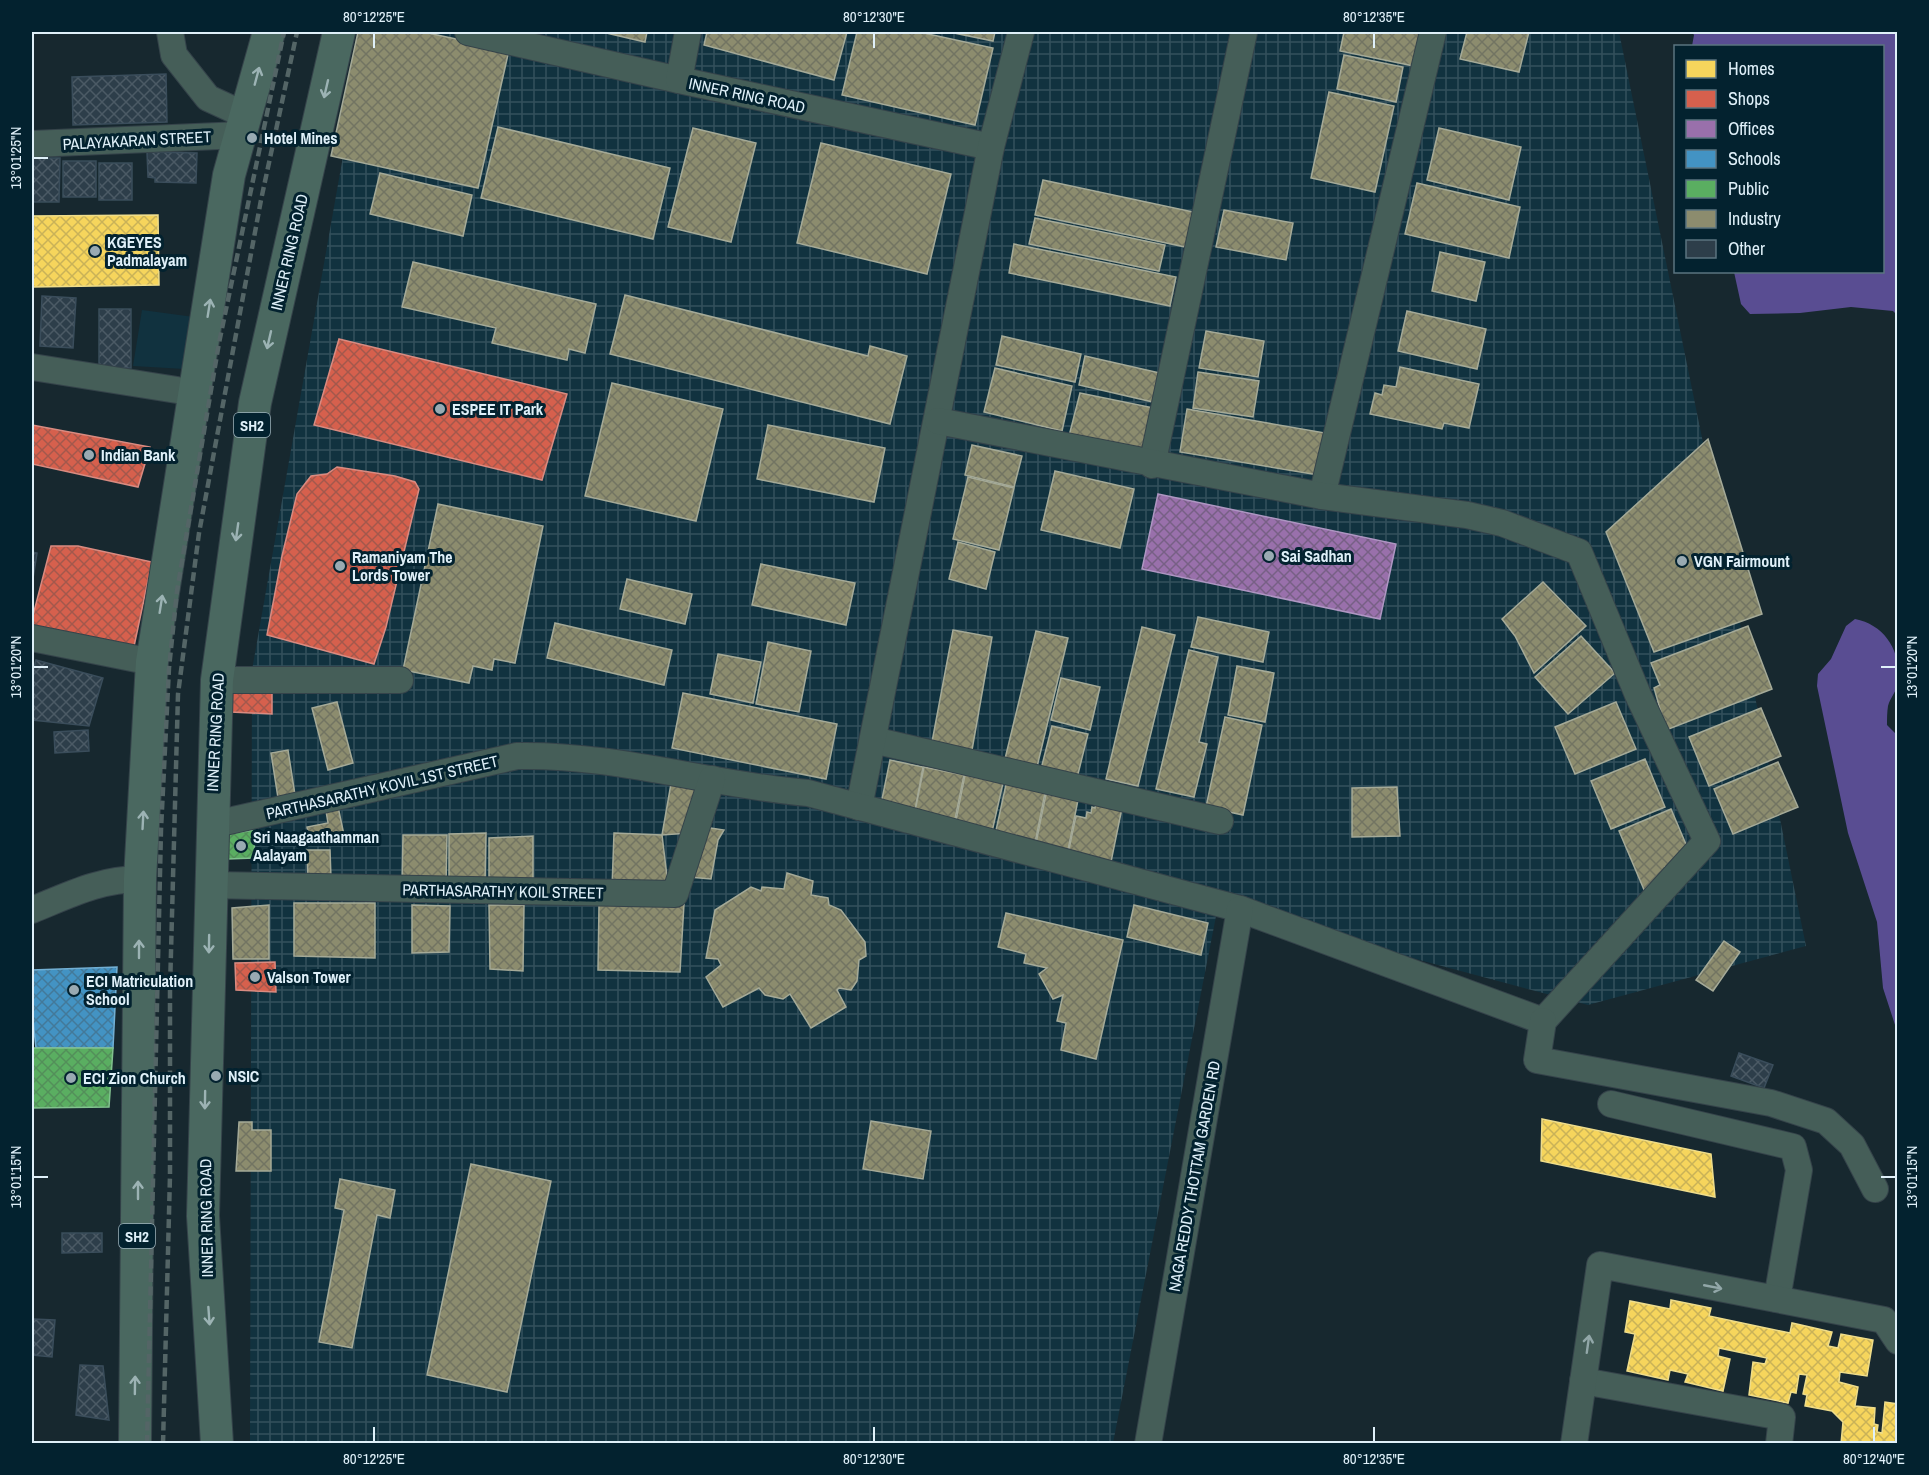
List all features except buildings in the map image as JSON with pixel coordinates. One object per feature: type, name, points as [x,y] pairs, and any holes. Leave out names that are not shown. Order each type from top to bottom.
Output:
[{"type":"main road","name":"SH2","points":[[135,1443],[140,879],[152,662],[229,175],[269,32]]},
{"type":"main road","name":"INNER RING ROAD","points":[[217,1443],[203,1216],[211,825],[217,680],[255,403],[339,32]]},
{"type":"street","points":[[170,32],[174,55],[208,98],[244,125]]},
{"type":"street","name":"INNER RING ROAD","points":[[468,32],[991,147]]},
{"type":"street","points":[[679,80],[688,32]]},
{"type":"street","points":[[859,807],[991,147],[1021,32]]},
{"type":"street","points":[[1152,465],[1244,32]]},
{"type":"street","points":[[1322,496],[1432,32]]},
{"type":"street","name":"PALAYAKARAN STREET","points":[[32,144],[244,125]]},
{"type":"street","points":[[32,367],[196,393]]},
{"type":"street","points":[[938,421],[1152,465],[1322,496],[1467,515],[1502,523],[1579,552],[1638,695],[1707,842],[1543,1021],[1537,1060],[1771,1103],[1826,1121],[1852,1145],[1875,1189]]},
{"type":"street","points":[[32,638],[152,662]]},
{"type":"street","points":[[217,680],[400,680]]},
{"type":"street","points":[[873,740],[1220,821]]},
{"type":"street","name":"PARTHASARATHY KOVIL 1ST STREET","points":[[211,825],[517,756],[554,755],[673,770],[761,789],[808,793],[1240,909],[1543,1021]]},
{"type":"street","name":"PARTHASARATHY KOIL STREET","points":[[210,885],[675,894],[712,779]]},
{"type":"street","points":[[32,910],[107,881],[140,879]]},
{"type":"street","name":"NAGA REDDY THOTTAM GARDEN RD","points":[[1148,1443],[1240,909]]},
{"type":"street","points":[[1611,1104],[1793,1147],[1799,1170],[1777,1299]]},
{"type":"street","points":[[1574,1443],[1600,1265],[1884,1320],[1898,1341]]},
{"type":"street","points":[[1583,1381],[1782,1417],[1779,1443]]},
{"type":"shaded area","points":[[365,32],[1619,32],[1806,946],[1588,1005],[1218,906],[1113,1443],[250,1444],[252,670]]},
{"type":"shaded area","points":[[1692,32],[1897,32],[1897,315],[1893,311],[1851,307],[1800,313],[1750,314],[1741,304],[1734,273],[1884,273],[1884,45],[1692,45],[1694,35]]},
{"type":"shaded area","points":[[142,310],[194,317],[185,369],[133,366]]},
{"type":"shaded area","points":[[1855,619],[1875,627],[1890,642],[1899,673],[1898,684],[1888,706],[1887,723],[1898,736],[1897,1031],[1883,988],[1877,922],[1848,833],[1817,686],[1818,674],[1831,659],[1846,626]]},
{"type":"railway","points":[[147,1444],[161,830],[169,668],[177,591],[219,343],[284,32]]},
{"type":"railway","points":[[163,1444],[170,1175],[170,989],[178,694],[199,533],[261,200],[297,32]]},
{"type":"place","name":"Hotel Mines","points":[[252,138]]},
{"type":"place","name":"KGEYES Padmalayam","points":[[95,251]]},
{"type":"place","name":"ESPEE IT Park","points":[[440,409]]},
{"type":"place","name":"Indian Bank","points":[[89,455]]},
{"type":"place","name":"Sai Sadhan","points":[[1269,556]]},
{"type":"place","name":"VGN Fairmount","points":[[1682,561]]},
{"type":"place","name":"Ramaniyam The Lords Tower","points":[[340,566]]},
{"type":"place","name":"Sri Naagaathamman Aalayam","points":[[241,846]]},
{"type":"place","name":"Valson Tower","points":[[255,977]]},
{"type":"place","name":"ECI Matriculation School","points":[[74,990]]},
{"type":"place","name":"NSIC","points":[[216,1076]]},
{"type":"place","name":"ECI Zion Church","points":[[71,1078]]}]
